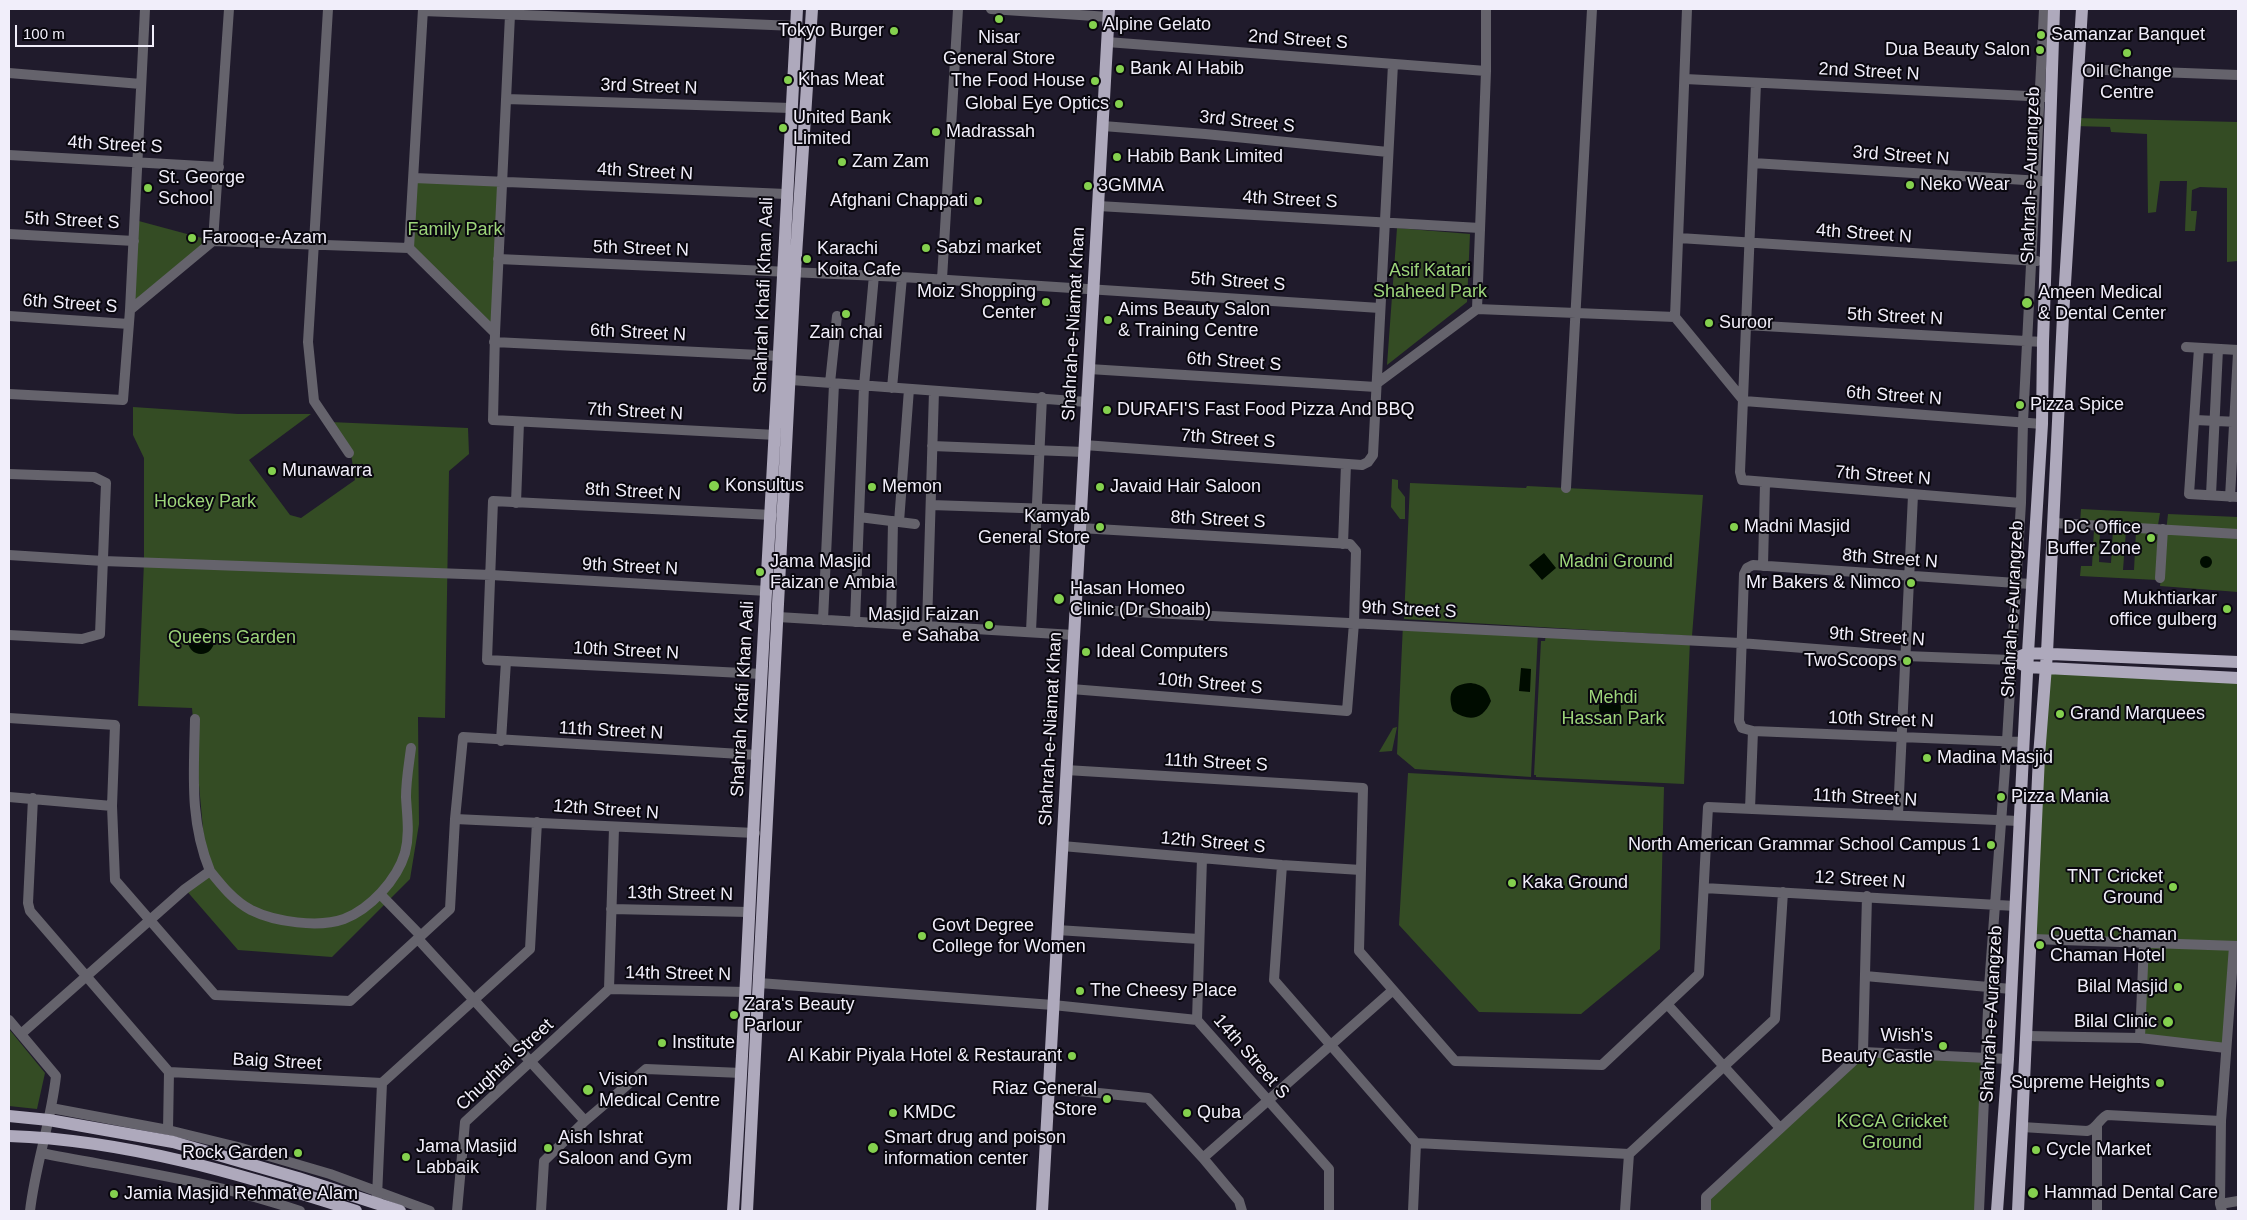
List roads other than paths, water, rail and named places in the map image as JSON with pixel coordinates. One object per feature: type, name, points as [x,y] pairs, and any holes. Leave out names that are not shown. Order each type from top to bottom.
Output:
[{"type":"main road","name":"Shahrah Khafi Khan Aali","points":[[747,1211],[791,380],[786,194],[797,9]]},
{"type":"main road","name":"Shahrah Khafi Khan Aali","points":[[733,1211],[780,356],[812,9]]},
{"type":"main road","name":"Shahrah-e-Aurangzeb","points":[[1997,1211],[2008,1060],[2031,584],[2042,424],[2046,262],[2042,181],[2046,97],[2054,9]]},
{"type":"main road","name":"Shahrah-e-Aurangzeb","points":[[2018,1211],[2063,316],[2082,9]]},
{"type":"main road","name":"Shahrah-e-Niamat Khan","points":[[1042,1211],[1109,13]]},
{"type":"main road","points":[[765,610],[778,614]]},
{"type":"main road","points":[[2011,660],[2028,652],[2238,662]]},
{"type":"main road","points":[[2011,660],[2027,667],[2238,678]]},
{"type":"main road","points":[[757,757],[771,761]]},
{"type":"main road","points":[[749,912],[762,913]]},
{"type":"main road","points":[[9,1116],[50,1114],[173,1142],[377,1197],[400,1211]]},
{"type":"main road","points":[[9,1136],[46,1137],[153,1154],[260,1181],[356,1211]]},
{"type":"street","points":[[9,394],[123,400],[134,241],[145,9]]},
{"type":"street","points":[[213,241],[229,9]]},
{"type":"street","points":[[328,9],[308,342],[314,401],[349,454]]},
{"type":"street","points":[[942,279],[958,9]]},
{"type":"street","points":[[991,9],[1109,13]]},
{"type":"street","points":[[1476,309],[1486,71],[1486,9]]},
{"type":"street","points":[[1566,488],[1592,9]]},
{"type":"street","points":[[1687,9],[1675,317],[1744,401]]},
{"type":"street","points":[[2044,9],[2046,97]]},
{"type":"street","points":[[409,248],[423,10],[796,26]]},
{"type":"street","points":[[494,338],[510,15]]},
{"type":"street","name":"2nd Street S","points":[[1107,42],[1486,71]]},
{"type":"street","points":[[1376,386],[1393,64]]},
{"type":"street","points":[[2078,69],[2238,75]]},
{"type":"street","points":[[9,73],[142,84]]},
{"type":"street","name":"2nd Street N","points":[[1685,79],[2046,97]]},
{"type":"street","points":[[1744,401],[1756,83]]},
{"type":"street","name":"3rd Street N","points":[[506,99],[791,108]]},
{"type":"street","name":"3rd Street S","points":[[1103,126],[1388,152]]},
{"type":"street","name":"4th Street S","points":[[9,155],[219,167]]},
{"type":"street","name":"3rd Street N","points":[[1753,163],[2042,181]]},
{"type":"street","name":"4th Street N","points":[[414,178],[786,194]]},
{"type":"street","points":[[1979,1211],[1989,987],[2007,741],[2021,504],[2027,341],[2032,261],[2042,181]]},
{"type":"street","name":"4th Street S","points":[[1098,206],[1480,228]]},
{"type":"street","name":"5th Street S","points":[[9,234],[134,241]]},
{"type":"street","name":"4th Street N","points":[[1679,238],[2046,262]]},
{"type":"street","points":[[130,310],[213,241],[409,248],[494,338]]},
{"type":"street","name":"5th Street N","points":[[498,259],[942,279]]},
{"type":"street","points":[[855,622],[864,386],[874,275]]},
{"type":"street","points":[[892,388],[902,277]]},
{"type":"street","name":"5th Street S","points":[[942,279],[1380,308]]},
{"type":"street","points":[[1376,386],[1476,309],[1675,317]]},
{"type":"street","name":"6th Street S","points":[[9,316],[129,324]]},
{"type":"street","points":[[823,620],[832,383],[837,316]]},
{"type":"street","name":"5th Street N","points":[[1746,324],[2043,342]]},
{"type":"street","name":"6th Street N","points":[[494,338],[780,356]]},
{"type":"street","name":"7th Street N","points":[[494,338],[493,420],[776,435]]},
{"type":"street","points":[[2186,347],[2218,349],[2238,352],[2234,497],[2189,494],[2200,348]]},
{"type":"street","points":[[2212,496],[2218,349]]},
{"type":"street","name":"6th Street S","points":[[1089,369],[1376,386]]},
{"type":"street","points":[[791,380],[1042,397],[1087,402]]},
{"type":"street","name":"7th Street S","points":[[932,446],[1040,451],[1084,449],[1362,465],[1368,462],[1373,455],[1376,386]]},
{"type":"street","points":[[891,624],[896,522],[909,389]]},
{"type":"street","points":[[927,626],[934,391]]},
{"type":"street","points":[[1031,631],[1042,397]]},
{"type":"street","name":"6th Street N","points":[[1744,401],[2042,424]]},
{"type":"street","name":"7th Street N","points":[[1744,401],[1740,472],[1742,480],[2021,504]]},
{"type":"street","points":[[2196,420],[2236,422]]},
{"type":"street","points":[[516,503],[519,422]]},
{"type":"street","points":[[1346,464],[1348,545],[1356,551],[1354,623]]},
{"type":"street","points":[[9,474],[94,477],[106,483],[100,634],[82,639],[9,635]]},
{"type":"street","points":[[1763,566],[1766,483]]},
{"type":"street","points":[[1898,815],[1913,495]]},
{"type":"street","name":"8th Street N","points":[[491,575],[493,501],[772,515]]},
{"type":"street","points":[[930,505],[1081,510]]},
{"type":"street","points":[[859,517],[915,524]]},
{"type":"street","points":[[2054,523],[2238,534]]},
{"type":"street","name":"8th Street S","points":[[1080,528],[1348,545]]},
{"type":"street","points":[[2160,578],[2163,529]]},
{"type":"street","points":[[9,555],[103,561]]},
{"type":"street","name":"9th Street N","points":[[103,561],[491,575],[767,591]]},
{"type":"street","name":"8th Street N","points":[[1740,643],[1744,574],[1747,568],[1753,565],[2031,584]]},
{"type":"street","name":"10th Street N","points":[[491,575],[487,660],[762,674]]},
{"type":"street","name":"9th Street S","points":[[1075,610],[1740,643]]},
{"type":"street","points":[[778,614],[823,620],[1074,635]]},
{"type":"street","name":"10th Street S","points":[[1071,689],[1347,711],[1354,623]]},
{"type":"street","name":"9th Street N","points":[[1740,643],[1905,656],[2011,660]]},
{"type":"street","name":"10th Street N","points":[[1740,643],[1739,725],[1742,728],[2023,742]]},
{"type":"street","points":[[501,741],[506,661]]},
{"type":"street","points":[[9,718],[115,726],[112,806],[115,880],[215,995],[350,1001],[450,909],[455,819]]},
{"type":"street","points":[[196,718],[194,807],[199,841],[210,871],[241,904],[252,910],[280,919],[315,923],[344,919],[364,907],[380,894],[404,855],[408,831],[406,796],[411,748]]},
{"type":"street","points":[[1750,809],[1753,730]]},
{"type":"street","name":"11th Street N","points":[[455,819],[463,738],[757,757]]},
{"type":"street","name":"11th Street S","points":[[1066,770],[1363,788],[1361,870]]},
{"type":"street","points":[[9,797],[112,806]]},
{"type":"street","points":[[33,798],[28,904],[30,912],[169,1072],[168,1130]]},
{"type":"street","name":"11th Street N","points":[[1704,888],[1708,807],[2019,821]]},
{"type":"street","name":"12th Street N","points":[[455,819],[755,834]]},
{"type":"street","points":[[377,1197],[382,1083],[530,949],[537,822]]},
{"type":"street","points":[[609,989],[614,828]]},
{"type":"street","name":"12th Street S","points":[[1062,846],[1361,870]]},
{"type":"street","points":[[1197,1020],[1202,858]]},
{"type":"street","points":[[1282,865],[1274,980],[1416,1143],[1413,1211]]},
{"type":"street","points":[[1361,870],[1359,951],[1455,1061],[1602,1065],[1699,974],[1704,888]]},
{"type":"street","points":[[21,1034],[185,889],[210,871]]},
{"type":"street","name":"12 Street N","points":[[1704,888],[2016,906]]},
{"type":"street","points":[[1625,1211],[1629,1154],[1776,1019],[1783,892]]},
{"type":"street","points":[[380,894],[585,1121]]},
{"type":"street","points":[[1863,1052],[1867,896]]},
{"type":"street","name":"13th Street N","points":[[611,909],[749,912]]},
{"type":"street","points":[[1057,930],[1199,939]]},
{"type":"street","points":[[2032,939],[2236,946],[2233,1021],[2226,1048],[2221,1121],[2221,1208],[2238,1201]]},
{"type":"street","points":[[2140,1038],[2144,942]]},
{"type":"street","points":[[1865,976],[2011,989]]},
{"type":"street","name":"14th Street S","points":[[759,983],[1053,1005],[1197,1020],[1329,1169],[1329,1211]]},
{"type":"street","name":"14th Street N","points":[[609,989],[746,992]]},
{"type":"street","name":"Chughtai Street","points":[[457,1211],[465,1122],[609,989]]},
{"type":"street","points":[[1203,1158],[1393,990]]},
{"type":"street","points":[[1667,1004],[1780,1128]]},
{"type":"street","points":[[9,1020],[56,1076],[46,1137],[33,1185],[30,1211]]},
{"type":"street","points":[[2027,1036],[2140,1038],[2226,1048]]},
{"type":"street","points":[[1706,1211],[1706,1197],[1863,1052],[2008,1060]]},
{"type":"street","points":[[540,1211],[544,1161],[585,1121],[646,1069],[742,1073]]},
{"type":"street","name":"Baig Street","points":[[169,1072],[382,1083]]},
{"type":"street","points":[[1049,1088],[1148,1098],[1239,1201],[1242,1211]]},
{"type":"street","points":[[50,1114],[168,1130],[238,1147],[330,1174],[377,1197],[430,1211]]},
{"type":"street","points":[[2097,1211],[2097,1126],[2101,1119],[2107,1115],[2221,1121]]},
{"type":"street","points":[[2022,1127],[2087,1131],[2097,1126]]},
{"type":"street","points":[[1416,1143],[1629,1154]]},
{"type":"street","points":[[41,1153],[176,1179],[271,1201],[300,1211]]},
{"type":"place","name":"Nisar General Store","points":[[999,19]]},
{"type":"place","name":"Alpine Gelato","points":[[1093,25]]},
{"type":"place","name":"Tokyo Burger","points":[[894,31]]},
{"type":"place","name":"Samanzar Banquet","points":[[2041,35]]},
{"type":"place","name":"Dua Beauty Salon","points":[[2040,50]]},
{"type":"place","name":"Oil Change Centre","points":[[2127,53]]},
{"type":"place","name":"Bank Al Habib","points":[[1120,69]]},
{"type":"place","name":"Khas Meat","points":[[788,80]]},
{"type":"place","name":"The Food House","points":[[1095,81]]},
{"type":"place","name":"Global Eye Optics","points":[[1119,104]]},
{"type":"place","name":"United Bank Limited","points":[[783,128]]},
{"type":"place","name":"Madrassah","points":[[936,132]]},
{"type":"place","name":"Habib Bank Limited","points":[[1117,157]]},
{"type":"place","name":"Zam Zam","points":[[842,162]]},
{"type":"place","name":"Neko Wear","points":[[1910,185]]},
{"type":"place","name":"3GMMA","points":[[1088,186]]},
{"type":"place","name":"St. George School","points":[[148,188]]},
{"type":"place","name":"Afghani Chappati","points":[[978,201]]},
{"type":"place","name":"Farooq-e-Azam","points":[[192,238]]},
{"type":"place","name":"Sabzi market","points":[[926,248]]},
{"type":"place","name":"Karachi Koita Cafe","points":[[807,259]]},
{"type":"place","name":"Moiz Shopping Center","points":[[1046,302]]},
{"type":"place","name":"Ameen Medical & Dental Center","points":[[2027,303]]},
{"type":"place","name":"Zain chai","points":[[846,314]]},
{"type":"place","name":"Aims Beauty Salon & Training Centre","points":[[1108,320]]},
{"type":"place","name":"Suroor","points":[[1709,323]]},
{"type":"place","name":"Pizza Spice","points":[[2020,405]]},
{"type":"place","name":"DURAFI'S Fast Food Pizza And BBQ","points":[[1107,410]]},
{"type":"place","name":"Munawarra","points":[[272,471]]},
{"type":"place","name":"Konsultus","points":[[714,486]]},
{"type":"place","name":"Memon","points":[[872,487]]},
{"type":"place","name":"Javaid Hair Saloon","points":[[1100,487]]},
{"type":"place","name":"Kamyab General Store","points":[[1100,527]]},
{"type":"place","name":"Madni Masjid","points":[[1734,527]]},
{"type":"place","name":"DC Office Buffer Zone","points":[[2151,538]]},
{"type":"place","name":"Jama Masjid Faizan e Ambia","points":[[760,572]]},
{"type":"place","name":"Mr Bakers & Nimco","points":[[1911,583]]},
{"type":"place","name":"Hasan Homeo Clinic (Dr Shoaib)","points":[[1059,599]]},
{"type":"place","name":"Mukhtiarkar office gulberg","points":[[2227,609]]},
{"type":"place","name":"Masjid Faizan e Sahaba","points":[[989,625]]},
{"type":"place","name":"Ideal Computers","points":[[1086,652]]},
{"type":"place","name":"TwoScoops","points":[[1907,661]]},
{"type":"place","name":"Grand Marquees","points":[[2060,714]]},
{"type":"place","name":"Madina Masjid","points":[[1927,758]]},
{"type":"place","name":"Pizza Mania","points":[[2001,797]]},
{"type":"place","name":"North American Grammar School Campus 1","points":[[1991,845]]},
{"type":"place","name":"Kaka Ground","points":[[1512,883]]},
{"type":"place","name":"TNT Cricket Ground","points":[[2173,887]]},
{"type":"place","name":"Govt Degree College for Women","points":[[922,936]]},
{"type":"place","name":"Quetta Chaman Chaman Hotel","points":[[2040,945]]},
{"type":"place","name":"Bilal Masjid","points":[[2178,987]]},
{"type":"place","name":"The Cheesy Place","points":[[1080,991]]},
{"type":"place","name":"Zara's Beauty Parlour","points":[[734,1015]]},
{"type":"place","name":"Bilal Clinic","points":[[2168,1022]]},
{"type":"place","name":"Institute","points":[[662,1043]]},
{"type":"place","name":"Wish's Beauty Castle","points":[[1943,1046]]},
{"type":"place","name":"Al Kabir Piyala Hotel & Restaurant","points":[[1072,1056]]},
{"type":"place","name":"Supreme Heights","points":[[2160,1083]]},
{"type":"place","name":"Vision Medical Centre","points":[[588,1090]]},
{"type":"place","name":"Riaz General Store","points":[[1107,1099]]},
{"type":"place","name":"KMDC","points":[[893,1113]]},
{"type":"place","name":"Quba","points":[[1187,1113]]},
{"type":"place","name":"Aish Ishrat Saloon and Gym","points":[[548,1148]]},
{"type":"place","name":"Smart drug and poison information center","points":[[873,1148]]},
{"type":"place","name":"Cycle Market","points":[[2036,1150]]},
{"type":"place","name":"Rock Garden","points":[[298,1153]]},
{"type":"place","name":"Jama Masjid Labbaik","points":[[406,1157]]},
{"type":"place","name":"Hammad Dental Care","points":[[2033,1193]]},
{"type":"place","name":"Jamia Masjid Rehmat e Alam","points":[[114,1194]]},
{"type":"park label","name":"Family Park","points":[[455,230]]},
{"type":"park label","name":"Asif Katari Shaheed Park","points":[[1430,281]]},
{"type":"park label","name":"Hockey Park","points":[[205,502]]},
{"type":"park label","name":"Madni Ground","points":[[1616,562]]},
{"type":"park label","name":"Queens Garden","points":[[232,638]]},
{"type":"park label","name":"Mehdi Hassan Park","points":[[1613,708]]},
{"type":"park label","name":"KCCA Cricket Ground","points":[[1892,1132]]}]
